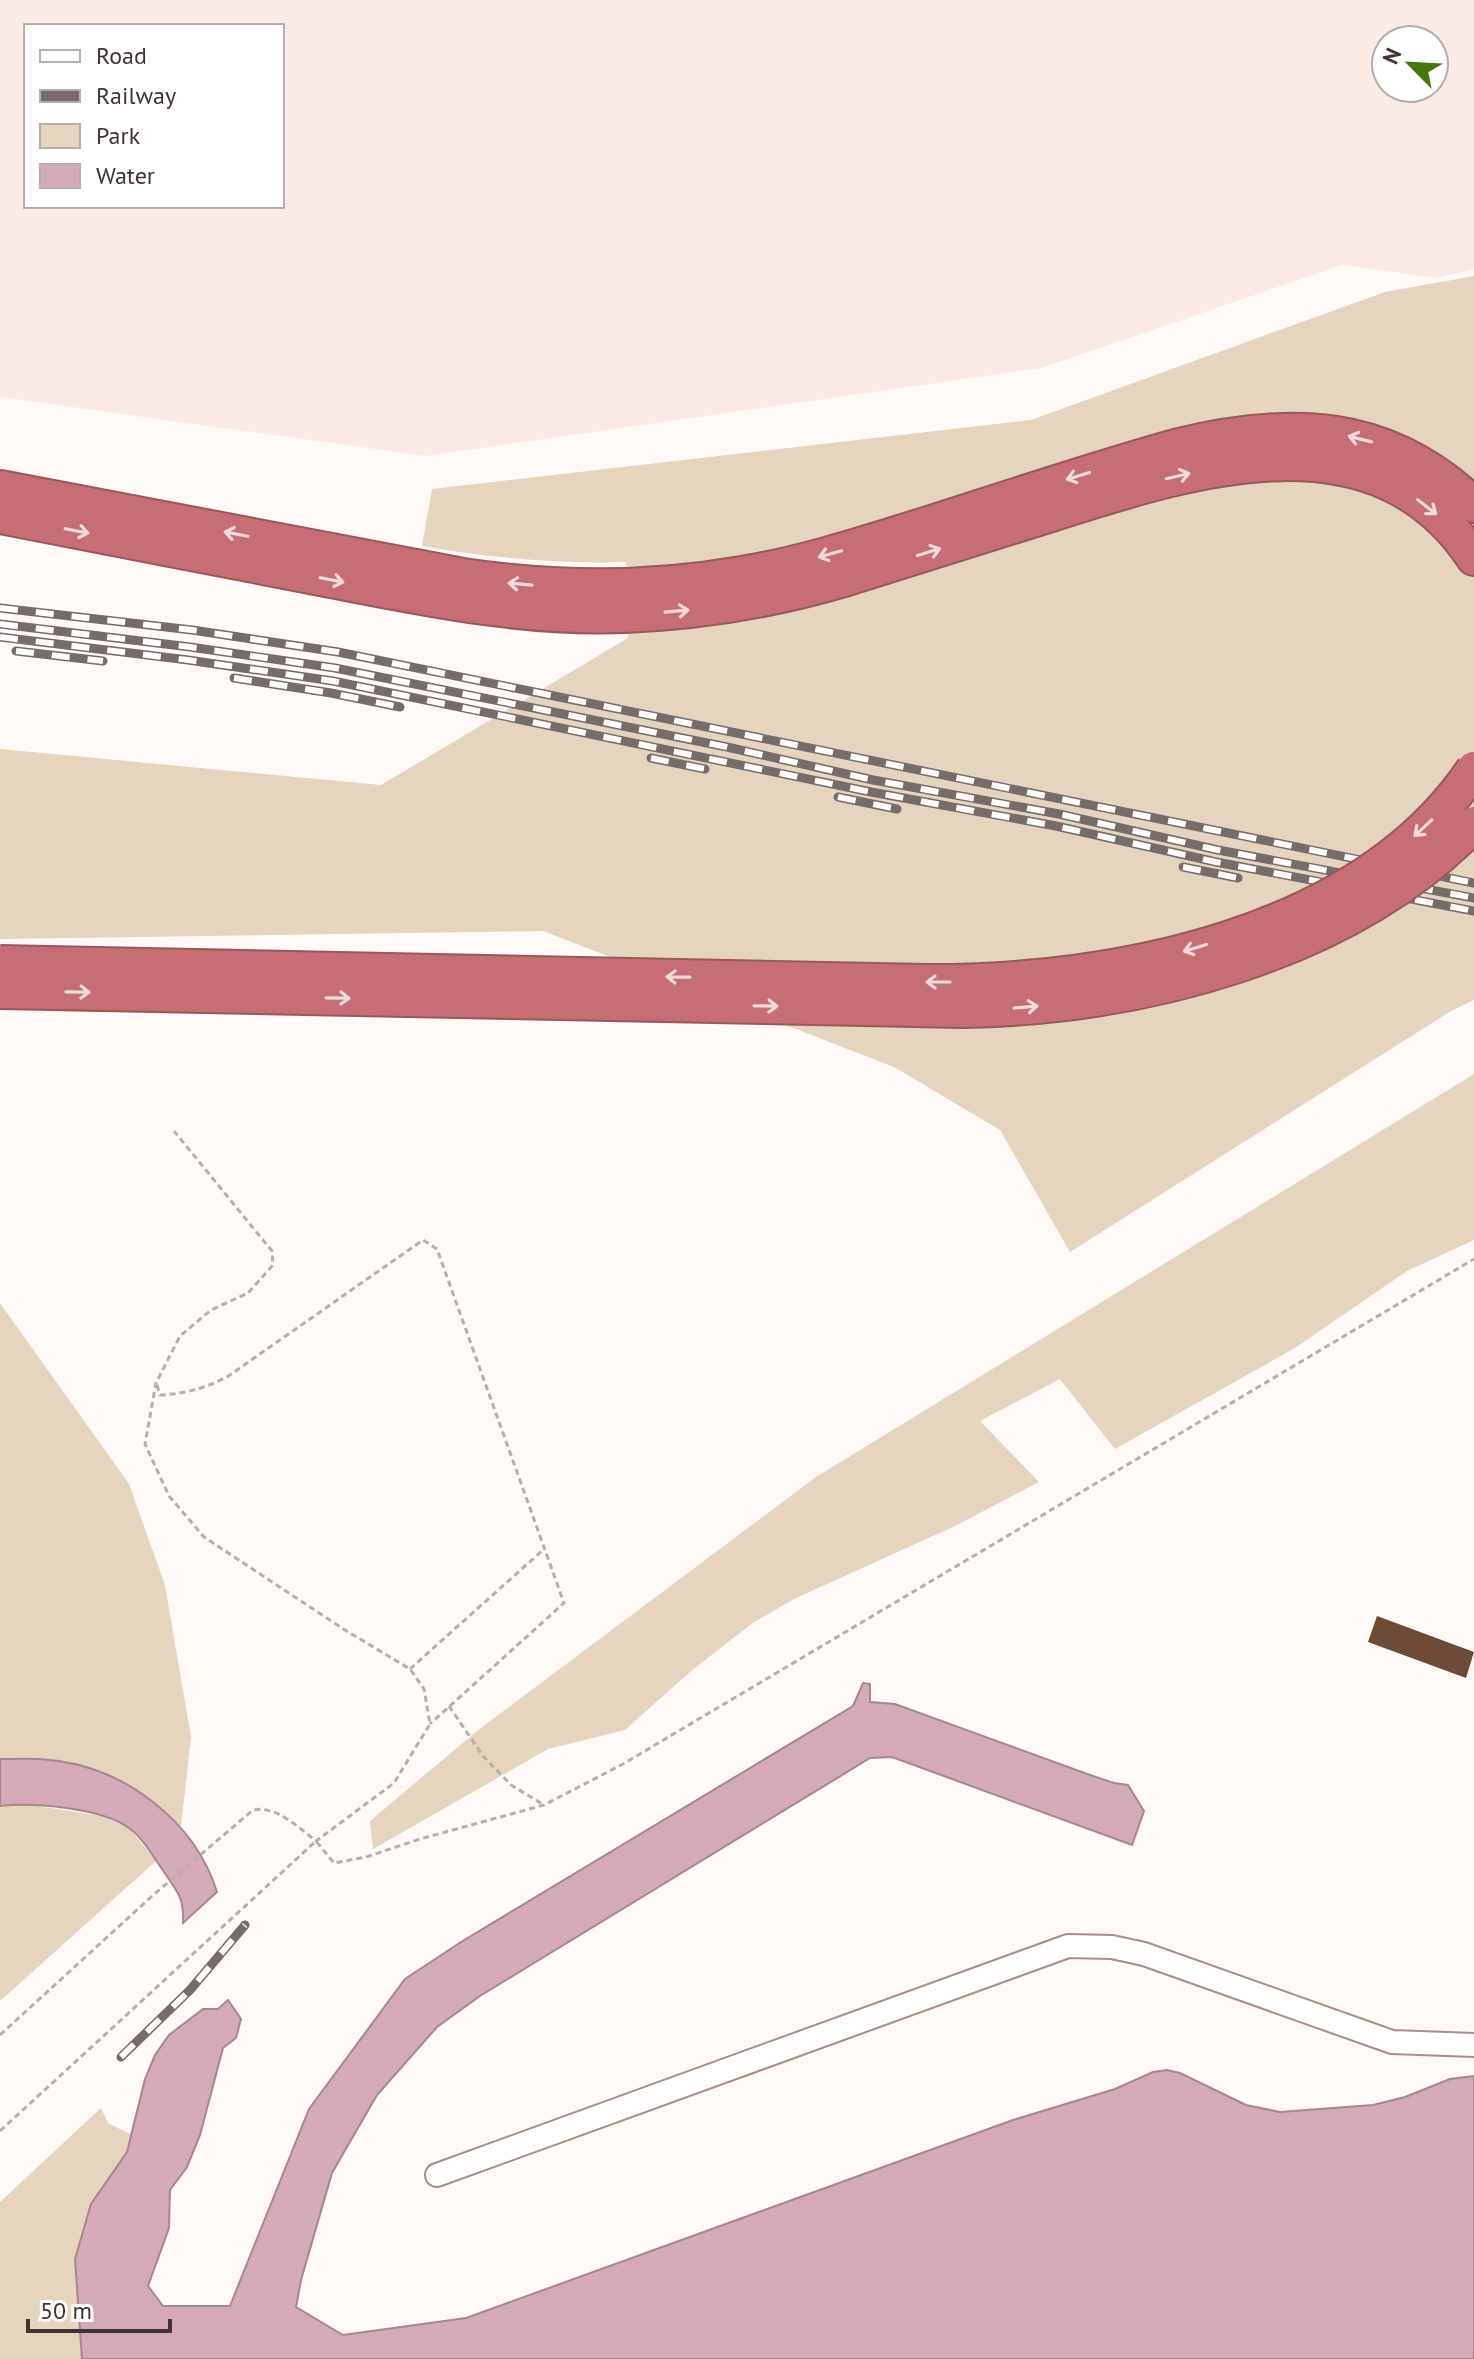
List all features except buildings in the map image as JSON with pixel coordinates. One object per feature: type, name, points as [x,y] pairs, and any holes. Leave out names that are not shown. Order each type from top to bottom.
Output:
[{"type":"highway","points":[[0,516],[458,604],[520,612],[598,601],[795,563],[1175,447],[1217,437],[1259,432],[1323,432],[1387,446],[1427,466],[1474,505]]},
{"type":"highway","points":[[0,488],[463,576],[526,584],[598,601],[693,609],[781,596],[1144,485],[1212,469],[1254,464],[1321,465],[1384,481],[1412,496],[1437,515],[1474,558]]},
{"type":"highway","points":[[0,963],[935,982],[1016,980],[1079,973],[1195,948],[1267,924],[1346,886],[1399,849],[1447,805],[1474,769]]},
{"type":"highway","points":[[0,991],[963,1010],[1051,1005],[1177,982],[1298,941],[1394,891],[1447,851],[1474,824]]},
{"type":"lane","points":[[437,2175],[1068,1946],[1112,1947],[1144,1954],[1392,2042],[1474,2045]]},
{"type":"path","points":[[174,1131],[272,1251],[273,1265],[248,1293],[211,1310],[180,1336],[156,1383],[145,1444],[169,1496],[204,1537],[410,1669],[424,1689],[430,1724]]},
{"type":"path","points":[[0,2131],[316,1841],[394,1783],[430,1724],[564,1603],[437,1249],[423,1240],[227,1377],[207,1387],[180,1394],[160,1395],[156,1383]]},
{"type":"path","points":[[0,2035],[151,1897],[253,1810],[271,1810],[316,1841],[334,1863],[366,1857],[544,1805],[637,1756],[1474,1259]]},
{"type":"path","points":[[410,1669],[544,1549]]},
{"type":"path","points":[[449,1706],[477,1749],[501,1775],[511,1785],[544,1805]]},
{"type":"shaded area","points":[[0,0],[1474,0],[1474,269],[1438,278],[1342,265],[1041,368],[426,456],[0,397]]},
{"type":"green space","points":[[1474,276],[1474,1000],[1451,1011],[1070,1252],[1000,1130],[894,1067],[543,931],[0,939],[0,749],[381,785],[628,638],[626,562],[524,559],[422,546],[432,489],[1031,420],[1385,292]]},
{"type":"green space","points":[[1474,1074],[1474,1240],[1407,1271],[1295,1348],[1115,1449],[1060,1379],[980,1421],[1039,1482],[955,1526],[794,1599],[754,1622],[691,1671],[625,1730],[548,1749],[373,1849],[370,1821],[477,1731],[816,1477]]},
{"type":"green space","points":[[0,1303],[129,1484],[165,1585],[191,1737],[181,1827],[149,1798],[52,1760],[0,1759]]},
{"type":"green space","points":[[20,1803],[101,1816],[129,1828],[156,1861],[0,2001],[0,1806]]},
{"type":"green space","points":[[101,2108],[108,2123],[134,2136],[75,2259],[82,2359],[0,2359],[0,2202]]},
{"type":"water","points":[[863,1683],[870,1684],[870,1702],[895,1704],[1090,1775],[1128,1785],[1144,1811],[1132,1845],[892,1757],[870,1758],[480,1996],[437,2027],[377,2095],[332,2173],[296,2307],[343,2335],[466,2318],[1013,2120],[1115,2089],[1153,2072],[1167,2070],[1180,2073],[1246,2105],[1280,2112],[1373,2105],[1405,2097],[1450,2079],[1474,2076],[1474,2359],[82,2359],[75,2259],[91,2204],[127,2152],[145,2079],[155,2055],[169,2035],[203,2009],[218,2009],[228,2000],[241,2019],[236,2038],[223,2048],[200,2135],[187,2167],[170,2190],[169,2228],[148,2286],[163,2306],[230,2306],[309,2109],[405,1979],[461,1942],[853,1706]]},
{"type":"water","points":[[0,1759],[44,1759],[78,1765],[130,1786],[153,1802],[192,1842],[207,1866],[217,1892],[183,1923],[181,1901],[176,1891],[134,1832],[117,1821],[85,1811],[48,1806],[0,1806]]},
{"type":"railway","points":[[0,608],[192,630],[338,652],[1474,883]]},
{"type":"railway","points":[[0,624],[335,668],[727,747],[873,780],[1059,814],[1218,850],[1474,898]]},
{"type":"railway","points":[[0,637],[333,681],[871,792],[1056,826],[1216,862],[1474,911]]},
{"type":"railway","points":[[16,651],[103,661]]},
{"type":"railway","points":[[234,678],[400,707]]},
{"type":"railway","points":[[651,758],[705,769]]},
{"type":"railway","points":[[838,797],[897,809]]},
{"type":"railway","points":[[1183,867],[1238,878]]},
{"type":"railway","points":[[121,2057],[190,1990],[245,1925]]}]
